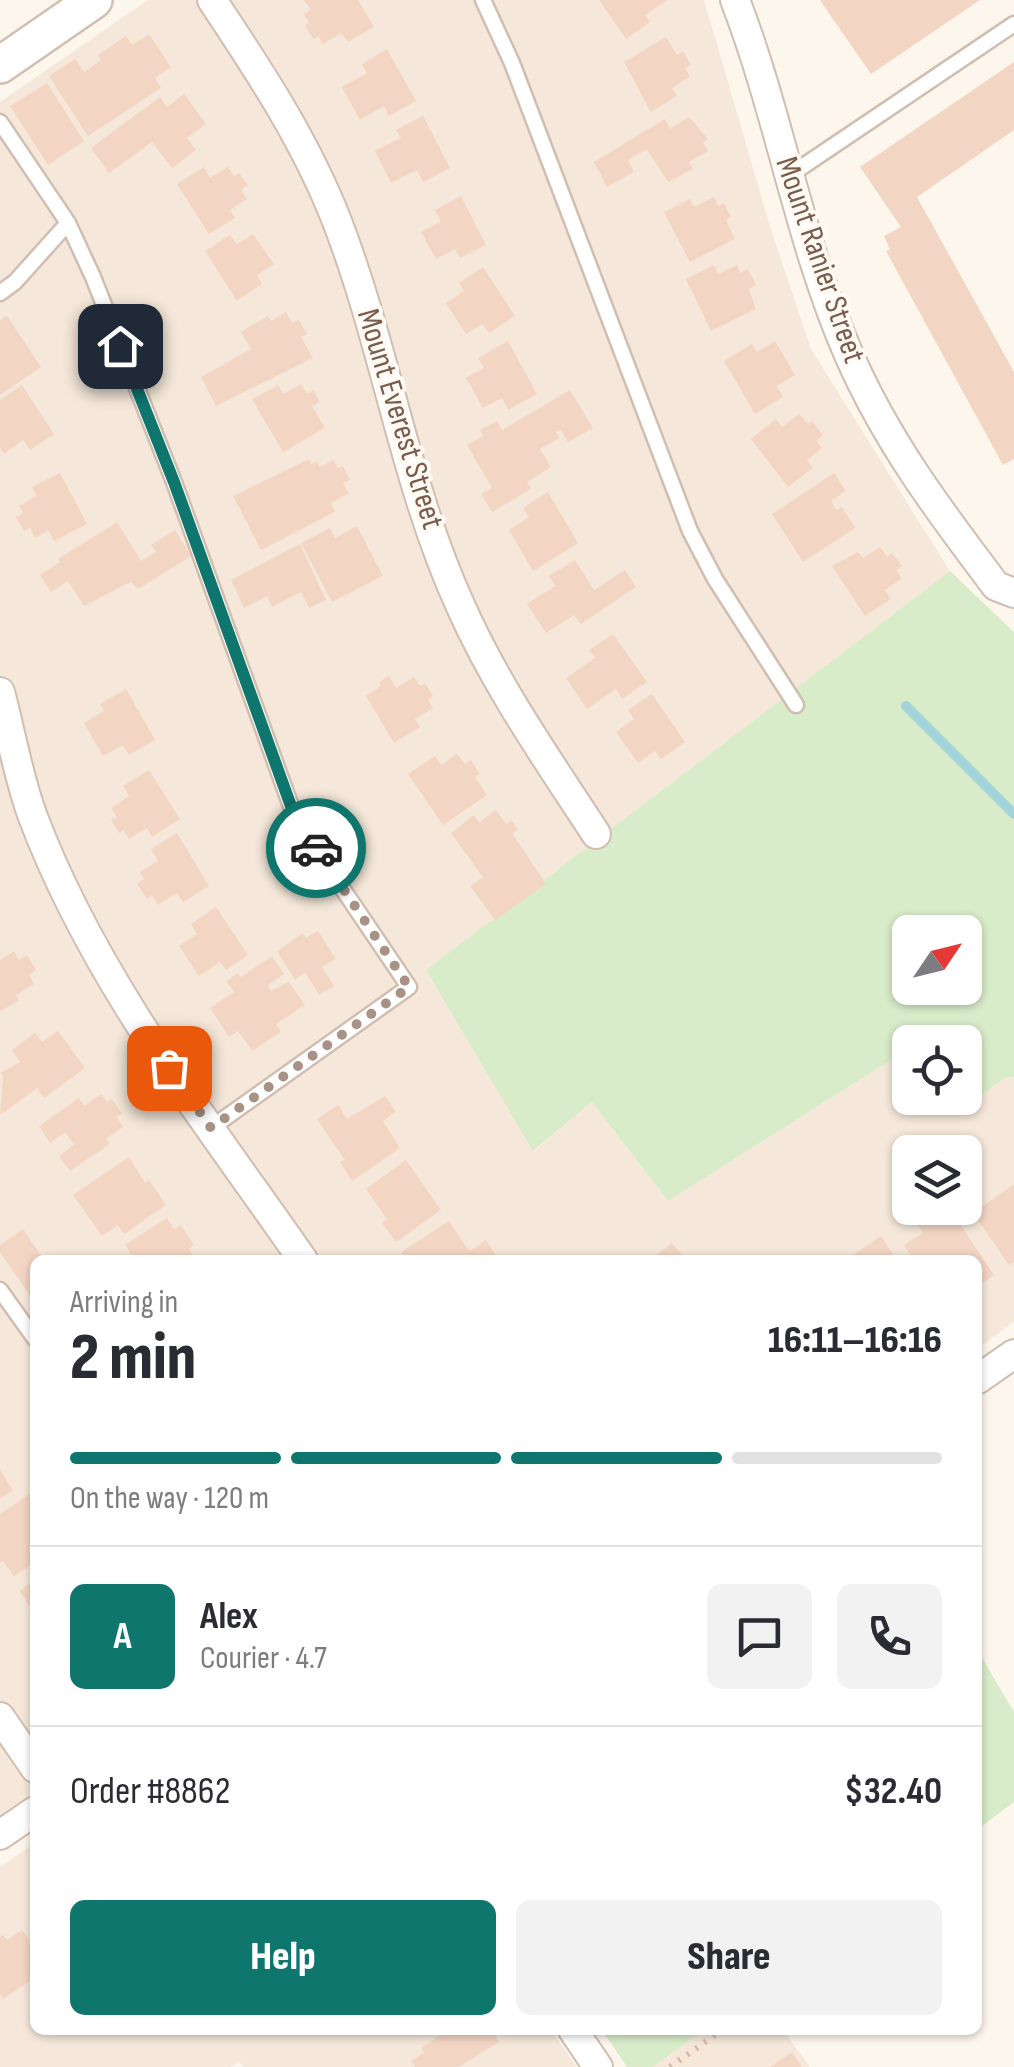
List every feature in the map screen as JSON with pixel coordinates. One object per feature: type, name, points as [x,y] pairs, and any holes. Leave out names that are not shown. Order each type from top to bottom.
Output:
[{"type":"street","points":[[0,64],[94,0]]},
{"type":"street","name":"Mount Everest Street","points":[[212,0],[298,136],[338,222],[432,532],[460,604],[500,687],[596,834]]},
{"type":"street","name":"Mount Ranier Street","points":[[735,0],[769,101],[821,282],[849,356],[913,476],[996,586],[1014,593]]},
{"type":"street","points":[[0,692],[32,815],[78,916],[148,1038],[300,1255]]},
{"type":"street","points":[[982,1376],[1014,1354]]},
{"type":"street","points":[[0,1717],[30,1761]]},
{"type":"street","points":[[0,1835],[30,1814]]},
{"type":"street","points":[[576,2035],[598,2067]]},
{"type":"lane","points":[[483,0],[512,63],[690,531],[715,579],[796,705]]},
{"type":"lane","points":[[790,175],[1014,24]]},
{"type":"lane","points":[[0,122],[68,223],[92,277],[174,482],[296,820],[409,987],[211,1128]]},
{"type":"lane","points":[[0,293],[15,282],[68,223]]},
{"type":"lane","points":[[0,1290],[30,1332]]},
{"type":"path","points":[[670,2067],[715,2035]]},
{"type":"shaded area","points":[[148,0],[704,0],[772,233],[811,349],[950,571],[426,970],[534,1151],[592,1102],[668,1201],[892,1059],[892,1115],[982,1115],[982,1094],[1006,1076],[1014,1077],[1014,1322],[982,1345],[982,1255],[30,1255],[30,1797],[0,1818],[0,102]]},
{"type":"shaded area","points":[[30,1846],[30,2035],[555,2035],[577,2067],[244,2067],[239,2062],[231,2067],[0,2067],[0,1867]]},
{"type":"shaded area","points":[[696,2035],[787,2035],[810,2067],[653,2067]]},
{"type":"green space","points":[[950,571],[1014,632],[1014,1077],[1006,1077],[982,1095],[982,1025],[892,1025],[892,1059],[668,1201],[592,1102],[533,1151],[426,970]]},
{"type":"green space","points":[[982,1658],[1014,1712],[1014,1802],[982,1826]]},
{"type":"green space","points":[[605,2035],[696,2035],[653,2067],[627,2067]]},
{"type":"building","points":[[304,0],[358,0],[374,27],[348,42],[341,33],[323,44],[318,36],[313,39],[305,25],[309,23],[304,14],[311,10]]},
{"type":"building","points":[[599,0],[667,0],[645,15],[650,22],[626,39]]},
{"type":"building","points":[[820,0],[980,0],[871,74]]},
{"type":"building","points":[[149,34],[171,67],[155,78],[161,88],[88,136],[49,76],[75,59],[84,72],[101,60],[98,55],[126,36],[132,45]]},
{"type":"building","points":[[666,37],[677,55],[683,51],[691,65],[685,68],[690,77],[672,88],[677,96],[651,112],[624,62]]},
{"type":"building","points":[[387,49],[416,101],[389,116],[384,106],[360,120],[342,87],[367,73],[362,64]]},
{"type":"building","points":[[1014,62],[1014,130],[917,197],[1014,372],[1014,459],[1003,465],[886,251],[890,249],[884,236],[901,227],[860,167]]},
{"type":"building","points":[[47,83],[84,141],[48,165],[10,106]]},
{"type":"building","points":[[184,94],[206,124],[187,138],[196,150],[172,168],[152,142],[109,173],[91,148],[160,97],[167,107]]},
{"type":"building","points":[[423,116],[450,168],[423,182],[417,170],[391,183],[375,151],[401,138],[396,130]]},
{"type":"building","points":[[689,117],[708,139],[703,142],[708,151],[689,162],[693,169],[668,182],[647,149],[628,160],[634,172],[607,187],[594,162],[665,119],[670,129]]},
{"type":"building","points":[[204,167],[210,178],[228,167],[248,185],[241,190],[247,199],[230,210],[235,218],[209,234],[177,184]]},
{"type":"building","points":[[461,196],[486,245],[460,258],[455,249],[436,259],[421,232],[441,222],[435,210]]},
{"type":"building","points":[[714,197],[718,206],[724,203],[731,217],[726,220],[735,239],[690,262],[664,212],[690,199],[694,207]]},
{"type":"building","points":[[253,234],[274,264],[257,275],[262,284],[237,301],[205,251],[230,235],[237,244]]},
{"type":"building","points":[[714,265],[718,274],[737,265],[740,273],[748,269],[756,285],[749,289],[756,309],[711,331],[686,279]]},
{"type":"building","points":[[483,267],[515,316],[489,333],[482,324],[466,334],[446,303],[464,291],[459,283]]},
{"type":"building","points":[[286,312],[292,323],[299,320],[307,334],[301,337],[313,358],[216,406],[201,377],[251,349],[241,332],[268,316],[271,321]]},
{"type":"building","points":[[7,316],[41,367],[0,395],[0,320]]},
{"type":"building","points":[[508,341],[537,394],[508,410],[502,398],[483,408],[466,378],[484,368],[478,358]]},
{"type":"building","points":[[775,341],[795,375],[776,386],[783,397],[755,414],[724,361],[752,344],[757,352]]},
{"type":"building","points":[[301,384],[307,394],[314,390],[319,402],[312,406],[325,428],[283,452],[252,399],[278,385],[283,394]]},
{"type":"building","points":[[22,385],[54,434],[30,450],[23,440],[4,454],[0,448],[0,400]]},
{"type":"building","points":[[570,390],[593,428],[568,442],[561,430],[556,432],[560,438],[540,449],[551,467],[527,482],[531,489],[492,512],[481,494],[492,488],[467,445],[483,436],[480,430],[497,421],[502,430]]},
{"type":"building","points":[[799,414],[808,424],[812,421],[823,435],[816,441],[822,448],[807,460],[813,468],[788,487],[751,439],[776,419],[782,427]]},
{"type":"building","points":[[309,459],[311,464],[317,461],[320,467],[334,460],[338,468],[343,466],[350,480],[343,483],[349,493],[331,503],[335,512],[261,550],[233,496]]},
{"type":"building","points":[[60,473],[87,524],[54,541],[48,530],[35,538],[30,528],[24,531],[16,517],[23,513],[19,506],[36,496],[32,487]]},
{"type":"building","points":[[834,473],[846,491],[831,501],[836,510],[842,507],[855,528],[803,562],[772,514]]},
{"type":"building","points":[[548,492],[578,543],[533,571],[509,530],[529,517],[523,508]]},
{"type":"building","points":[[117,522],[141,561],[156,552],[151,545],[175,530],[191,556],[138,589],[131,582],[84,606],[68,581],[51,592],[40,575]]},
{"type":"building","points":[[357,526],[383,576],[332,602],[301,543],[330,528],[335,538]]},
{"type":"building","points":[[300,544],[326,600],[309,608],[301,592],[272,607],[267,596],[244,608],[231,580]]},
{"type":"building","points":[[880,547],[887,557],[892,553],[902,566],[896,570],[902,579],[885,590],[891,599],[865,616],[832,566],[858,552],[863,558]]},
{"type":"building","points":[[575,560],[594,590],[625,570],[636,587],[581,624],[574,615],[546,633],[527,604],[555,586],[549,576]]},
{"type":"building","points":[[613,634],[647,682],[622,699],[616,689],[587,709],[566,678],[595,658],[589,650]]},
{"type":"building","points":[[389,676],[396,688],[414,677],[420,686],[425,683],[433,696],[428,700],[433,708],[415,719],[420,727],[394,743],[366,696]]},
{"type":"building","points":[[126,689],[155,740],[129,755],[123,745],[103,756],[84,723],[104,711],[100,704]]},
{"type":"building","points":[[652,694],[685,742],[661,759],[655,751],[638,763],[616,732],[634,719],[628,710]]},
{"type":"building","points":[[457,754],[465,764],[471,760],[480,774],[475,777],[487,795],[443,825],[408,774],[435,756],[441,765]]},
{"type":"building","points":[[149,770],[180,819],[152,837],[147,828],[129,839],[123,830],[119,833],[111,820],[117,817],[111,808],[129,796],[123,786]]},
{"type":"building","points":[[496,810],[506,824],[511,820],[518,829],[512,833],[546,884],[495,920],[470,886],[483,877],[451,833],[474,815],[479,822]]},
{"type":"building","points":[[177,833],[209,886],[183,902],[177,893],[158,905],[152,895],[147,899],[137,884],[144,879],[140,872],[158,861],[151,849]]},
{"type":"building","points":[[216,907],[248,955],[226,970],[220,962],[199,976],[179,946],[197,934],[191,924]]},
{"type":"building","points":[[318,931],[336,959],[322,967],[334,986],[319,995],[305,972],[295,980],[277,951],[303,933],[306,938]]},
{"type":"building","points":[[14,951],[19,960],[27,955],[36,970],[29,975],[34,984],[0,1012],[0,960]]},
{"type":"building","points":[[272,956],[284,974],[268,985],[271,991],[289,982],[305,1005],[276,1024],[281,1032],[252,1051],[238,1031],[229,1037],[210,1008],[234,992],[226,981],[238,973],[241,977]]},
{"type":"building","points":[[58,1031],[85,1068],[44,1098],[37,1088],[0,1115],[0,1073],[20,1062],[12,1050],[35,1033],[42,1042]]},
{"type":"building","points":[[101,1094],[107,1102],[112,1099],[122,1114],[117,1117],[123,1127],[106,1139],[110,1144],[70,1171],[59,1156],[74,1145],[65,1132],[50,1143],[39,1126],[79,1098],[84,1106]]},
{"type":"building","points":[[385,1096],[396,1112],[383,1121],[400,1148],[352,1181],[340,1162],[345,1160],[317,1119],[338,1105],[347,1119]]},
{"type":"building","points":[[129,1157],[145,1183],[149,1180],[166,1205],[124,1234],[118,1225],[102,1236],[73,1195]]},
{"type":"building","points":[[406,1160],[441,1210],[396,1242],[382,1223],[387,1219],[366,1189]]},
{"type":"building","points":[[1014,1184],[1014,1262],[1009,1265],[981,1225],[982,1207]]},
{"type":"building","points":[[167,1218],[174,1229],[181,1225],[194,1245],[189,1249],[193,1255],[132,1255],[125,1245]]},
{"type":"building","points":[[449,1221],[469,1251],[486,1240],[496,1255],[403,1255],[401,1252]]},
{"type":"building","points":[[918,1225],[960,1225],[981,1255],[911,1255],[904,1245],[923,1233]]},
{"type":"building","points":[[23,1229],[41,1255],[30,1255],[30,1296],[0,1252],[0,1245]]},
{"type":"building","points":[[881,1236],[894,1255],[852,1255]]},
{"type":"building","points":[[672,1243],[682,1255],[656,1255]]},
{"type":"building","points":[[982,1257],[994,1275],[982,1283]]},
{"type":"building","points":[[0,1470],[13,1490],[0,1499]]},
{"type":"building","points":[[30,1493],[30,1565],[14,1576],[3,1561],[0,1563],[0,1514]]},
{"type":"building","points":[[30,1583],[30,1606],[19,1591]]},
{"type":"building","points":[[22,1930],[30,1940],[30,1981],[3,1999],[0,1937],[3,1935],[7,1940]]},
{"type":"building","points":[[440,2035],[494,2035],[499,2042],[459,2067],[415,2067],[411,2061],[424,2053],[421,2048]]},
{"type":"building","points":[[792,2052],[802,2067],[770,2067]]},
{"type":"waterway","points":[[906,706],[1014,814]]},
{"type":"way so far","points":[[169,1068],[211,1128],[409,987],[316,848]]},
{"type":"route","points":[[120,346],[174,482],[296,820],[316,848]]}]
